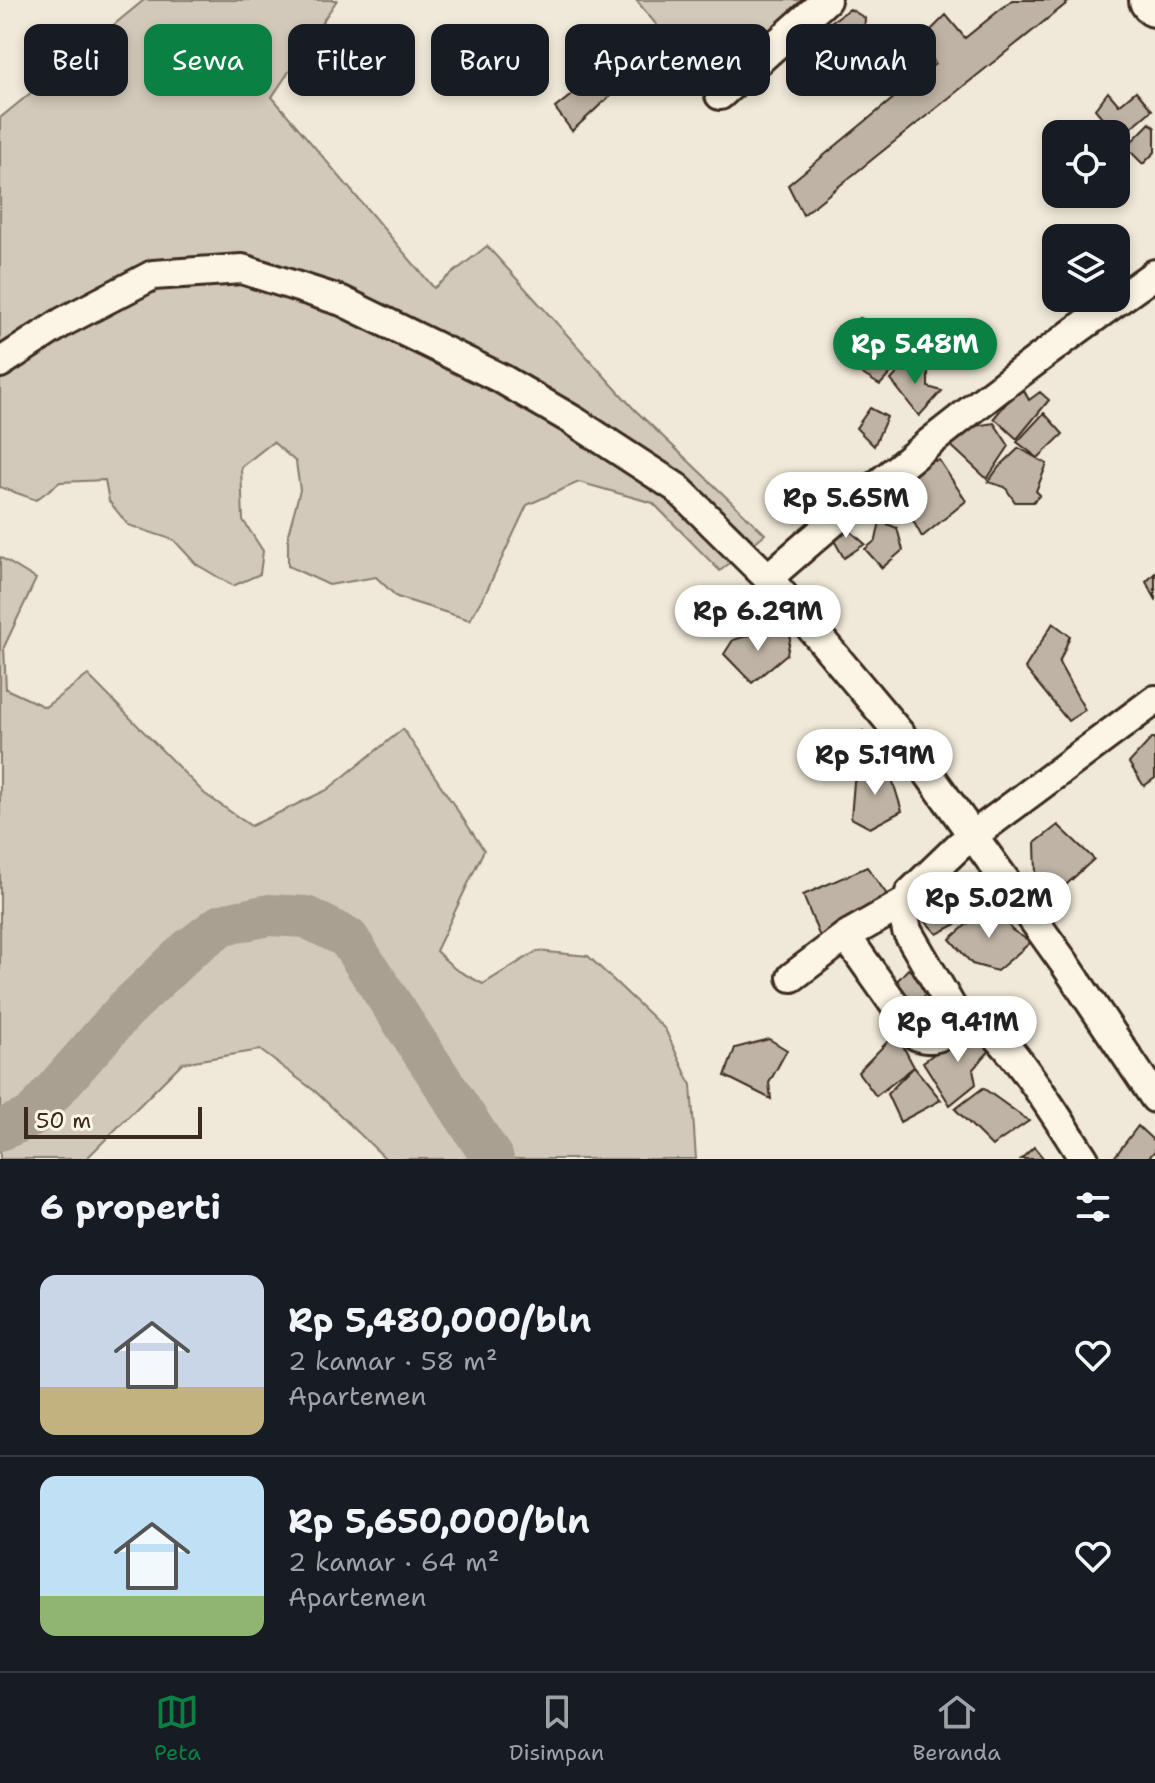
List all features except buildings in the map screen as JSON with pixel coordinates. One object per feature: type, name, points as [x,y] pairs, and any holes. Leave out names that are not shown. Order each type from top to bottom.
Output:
[{"type":"street","points":[[770,50],[826,0]]},
{"type":"street","points":[[0,363],[63,322],[153,275],[242,269],[342,301],[502,379],[574,421],[677,488],[768,578],[900,734],[1065,964],[1155,1098]]},
{"type":"street","points":[[768,578],[841,514],[1066,336],[1155,274]]},
{"type":"street","points":[[960,1022],[907,931],[903,920],[906,902],[919,882],[972,837],[1155,700]]},
{"type":"street","points":[[792,977],[846,936],[906,902]]},
{"type":"street","points":[[846,936],[916,1035],[926,1040],[938,1038],[960,1022],[974,1017],[986,1023],[1008,1049],[1084,1159]]},
{"type":"shaded area","points":[[144,0],[337,0],[321,24],[288,24],[288,73],[272,97],[434,288],[487,246],[634,409],[765,534],[720,571],[653,503],[579,482],[527,505],[470,620],[397,597],[376,577],[329,585],[288,566],[288,534],[300,490],[296,462],[273,442],[241,467],[243,520],[263,551],[260,574],[233,586],[196,564],[174,540],[128,525],[109,501],[105,480],[60,482],[36,500],[0,487],[0,118],[27,96],[128,96],[128,24],[115,24]]},
{"type":"shaded area","points":[[636,0],[821,0],[791,24],[786,24],[786,28],[770,41],[770,24],[656,24]]},
{"type":"shaded area","points":[[0,557],[36,579],[4,647],[6,689],[45,707],[88,675],[205,794],[251,826],[327,790],[403,729],[484,850],[436,951],[455,969],[483,984],[537,951],[588,956],[665,1029],[691,1085],[696,1159],[386,1159],[316,1092],[260,1050],[182,1063],[86,1159],[0,1159]]},
{"type":"waterway","points":[[0,1130],[31,1117],[125,1010],[188,950],[221,925],[269,915],[306,917],[348,938],[493,1159]]}]
